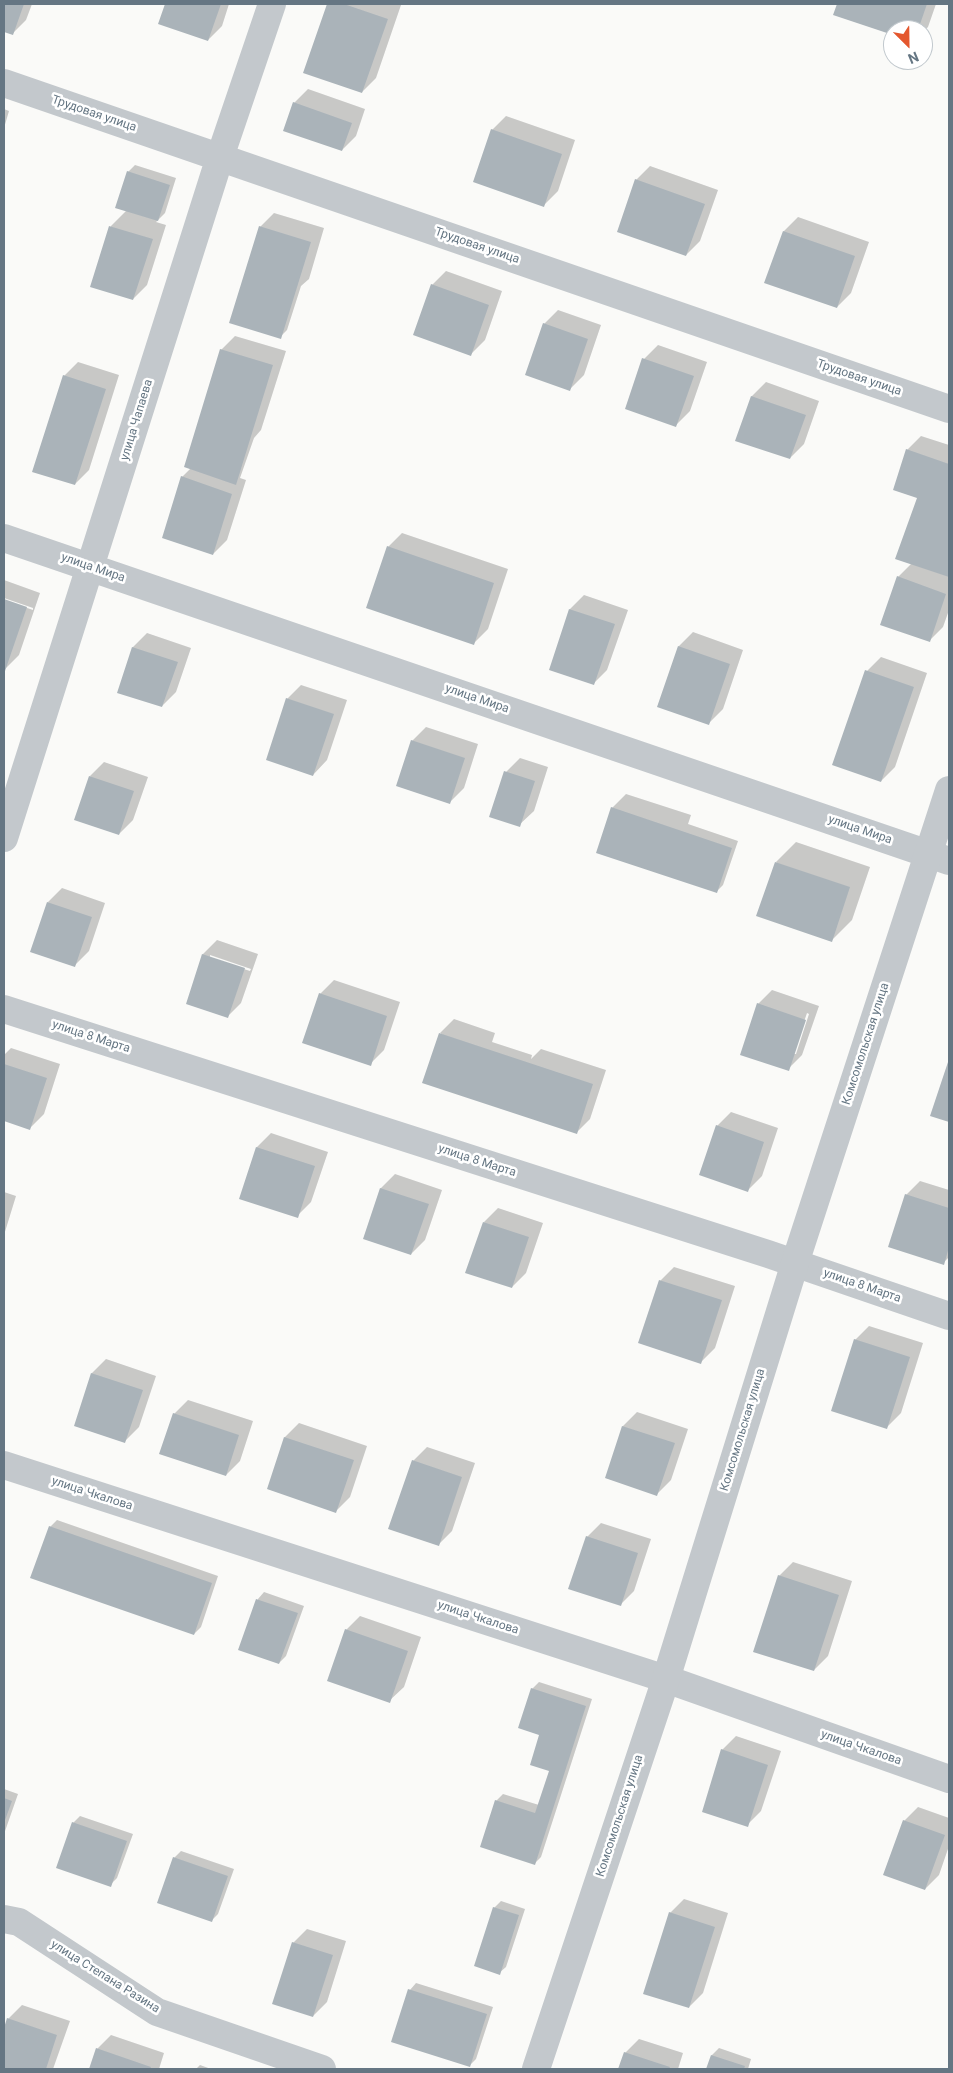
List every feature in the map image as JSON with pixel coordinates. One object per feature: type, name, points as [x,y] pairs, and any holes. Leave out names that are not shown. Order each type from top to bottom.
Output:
[{"type":"street","name":"улица Чапаева","points":[[4,838],[220,157],[272,4]]},
{"type":"street","name":"Трудовая улица","points":[[4,82],[949,409]]},
{"type":"street","name":"улица Мира","points":[[4,538],[939,857]]},
{"type":"street","name":"Комсомольская улица","points":[[536,2069],[666,1679],[795,1263],[939,857],[949,790]]},
{"type":"street","name":"улица 8 Марта","points":[[4,1009],[795,1263],[949,1316]]},
{"type":"street","name":"улица Чкалова","points":[[4,1465],[666,1679],[949,1779]]},
{"type":"street","name":"улица Степана Разина","points":[[4,1919],[19,1922],[157,2012],[322,2069]]},
{"type":"building","points":[[4,4],[24,4],[13,35],[4,32]]},
{"type":"building","points":[[165,4],[221,4],[208,41],[158,24]]},
{"type":"building","points":[[327,4],[344,4],[388,19],[362,93],[303,73]]},
{"type":"building","points":[[837,4],[927,4],[921,20],[883,20],[883,32],[833,15]]},
{"type":"building","points":[[293,102],[352,123],[342,151],[283,131]]},
{"type":"building","points":[[491,129],[562,154],[544,207],[473,182]]},
{"type":"building","points":[[127,171],[170,185],[158,221],[115,208]]},
{"type":"building","points":[[635,179],[705,204],[686,256],[617,232]]},
{"type":"building","points":[[109,226],[153,239],[133,300],[90,287]]},
{"type":"building","points":[[259,226],[311,242],[281,339],[229,323]]},
{"type":"building","points":[[783,231],[855,256],[837,308],[764,283]]},
{"type":"building","points":[[431,284],[489,305],[471,356],[413,335]]},
{"type":"building","points":[[543,323],[588,339],[570,391],[525,375]]},
{"type":"building","points":[[220,349],[273,365],[236,485],[184,467]]},
{"type":"building","points":[[642,358],[694,376],[676,427],[625,409]]},
{"type":"building","points":[[63,375],[106,389],[75,485],[32,472]]},
{"type":"building","points":[[751,396],[806,415],[790,459],[735,441]]},
{"type":"building","points":[[906,449],[949,464],[949,577],[895,559],[917,498],[893,490]]},
{"type":"building","points":[[181,476],[232,494],[213,555],[162,538]]},
{"type":"building","points":[[387,546],[494,583],[474,645],[366,608]]},
{"type":"building","points":[[897,576],[946,594],[930,642],[880,625]]},
{"type":"building","points":[[4,599],[27,607],[4,674]]},
{"type":"building","points":[[569,609],[615,624],[594,685],[549,670]]},
{"type":"building","points":[[678,646],[730,664],[709,725],[657,707]]},
{"type":"building","points":[[132,647],[178,662],[162,707],[117,693]]},
{"type":"building","points":[[865,670],[914,687],[881,782],[832,765]]},
{"type":"building","points":[[286,698],[334,714],[313,776],[266,760]]},
{"type":"building","points":[[411,740],[465,758],[450,804],[396,786]]},
{"type":"building","points":[[504,771],[535,781],[520,827],[489,817]]},
{"type":"building","points":[[89,776],[134,791],[119,835],[74,820]]},
{"type":"building","points":[[611,807],[732,848],[717,893],[596,853]]},
{"type":"building","points":[[775,862],[850,887],[832,942],[756,916]]},
{"type":"building","points":[[47,902],[92,917],[75,967],[30,952]]},
{"type":"building","points":[[202,954],[245,968],[228,1018],[186,1004]]},
{"type":"building","points":[[319,993],[387,1016],[371,1066],[302,1043]]},
{"type":"building","points":[[757,1003],[806,1020],[789,1071],[740,1055]]},
{"type":"building","points":[[439,1033],[593,1084],[577,1134],[422,1083]]},
{"type":"building","points":[[949,1059],[949,1122],[930,1116]]},
{"type":"building","points":[[4,1064],[47,1078],[30,1130],[4,1121]]},
{"type":"building","points":[[716,1125],[764,1142],[748,1192],[699,1175]]},
{"type":"building","points":[[256,1147],[315,1166],[298,1218],[239,1199]]},
{"type":"building","points":[[380,1188],[429,1204],[411,1255],[363,1239]]},
{"type":"building","points":[[905,1194],[949,1208],[949,1247],[944,1265],[888,1247]]},
{"type":"building","points":[[483,1222],[529,1237],[512,1288],[465,1273]]},
{"type":"building","points":[[659,1280],[722,1300],[701,1364],[638,1343]]},
{"type":"building","points":[[854,1339],[910,1357],[887,1429],[831,1411]]},
{"type":"building","points":[[91,1373],[143,1390],[125,1443],[74,1426]]},
{"type":"building","points":[[173,1413],[239,1435],[226,1476],[159,1454]]},
{"type":"building","points":[[622,1426],[675,1443],[657,1496],[605,1478]]},
{"type":"building","points":[[284,1437],[354,1460],[336,1513],[267,1489]]},
{"type":"building","points":[[412,1460],[462,1477],[439,1546],[388,1529]]},
{"type":"building","points":[[49,1526],[212,1583],[194,1635],[30,1578]]},
{"type":"building","points":[[586,1536],[638,1553],[621,1606],[568,1589]]},
{"type":"building","points":[[778,1575],[839,1595],[814,1671],[753,1652]]},
{"type":"building","points":[[256,1599],[298,1613],[279,1664],[238,1650]]},
{"type":"building","points":[[345,1629],[408,1651],[390,1703],[327,1681]]},
{"type":"building","points":[[531,1688],[586,1706],[535,1865],[480,1847],[495,1800],[535,1813],[549,1771],[530,1765],[539,1735],[518,1728]]},
{"type":"building","points":[[721,1749],[768,1765],[748,1827],[702,1812]]},
{"type":"building","points":[[4,1798],[12,1801],[4,1823]]},
{"type":"building","points":[[903,1820],[945,1835],[925,1890],[883,1875]]},
{"type":"building","points":[[72,1822],[127,1841],[111,1887],[56,1868]]},
{"type":"building","points":[[173,1857],[228,1876],[212,1922],[157,1903]]},
{"type":"building","points":[[493,1907],[519,1915],[500,1975],[474,1966]]},
{"type":"building","points":[[669,1912],[715,1927],[689,2008],[643,1994]]},
{"type":"building","points":[[292,1942],[333,1955],[313,2017],[272,2004]]},
{"type":"building","points":[[408,1989],[487,2014],[470,2067],[391,2042]]},
{"type":"building","points":[[7,2018],[57,2035],[46,2069],[4,2069],[4,2028]]},
{"type":"building","points":[[96,2048],[151,2067],[150,2069],[89,2069]]},
{"type":"building","points":[[624,2052],[670,2067],[669,2069],[618,2069]]},
{"type":"building","points":[[711,2055],[745,2066],[744,2069],[706,2069]]}]
